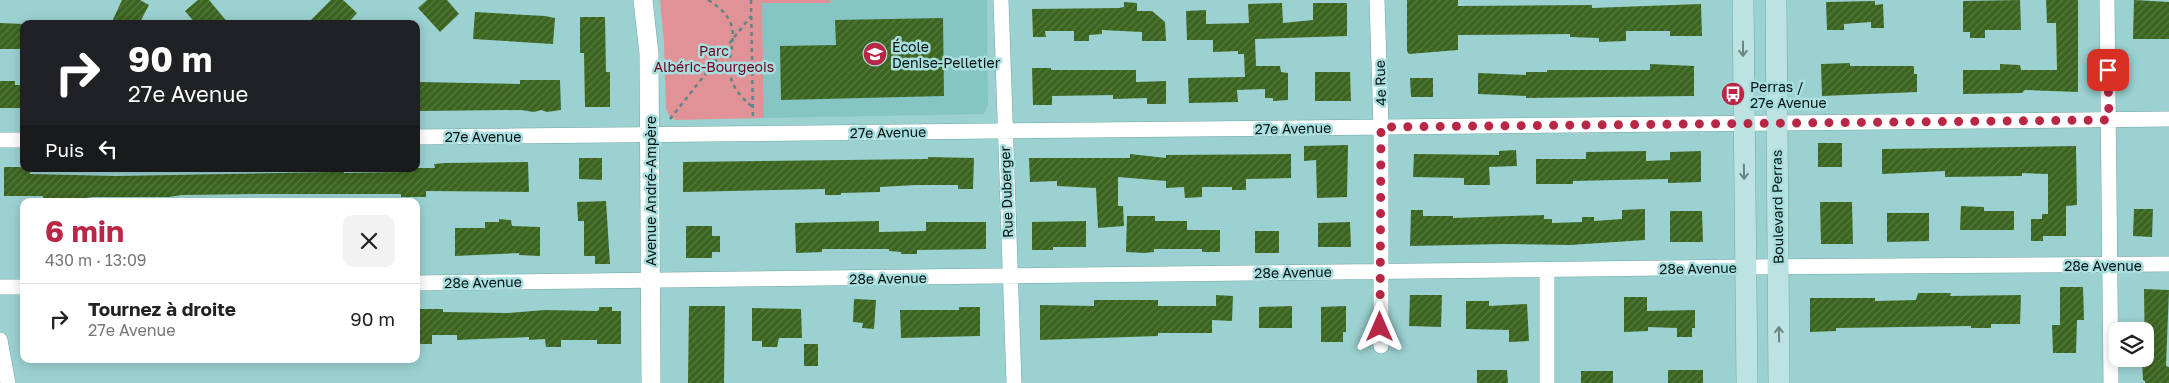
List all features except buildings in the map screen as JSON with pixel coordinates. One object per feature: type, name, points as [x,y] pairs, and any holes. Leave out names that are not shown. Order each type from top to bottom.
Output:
[{"type":"main road","points":[[1743,0],[1747,383]]},
{"type":"main road","name":"Boulevard Perras","points":[[1776,0],[1780,383]]},
{"type":"street","name":"Avenue André-Ampère","points":[[643,0],[649,54],[651,383]]},
{"type":"street","name":"Rue Duberger","points":[[1001,0],[1014,383]]},
{"type":"street","name":"4e Rue","points":[[1378,0],[1381,127],[1381,346]]},
{"type":"street","points":[[2107,0],[2111,383]]},
{"type":"street","name":"27e Avenue","points":[[420,137],[2169,119]]},
{"type":"street","points":[[0,140],[20,140]]},
{"type":"street","name":"28e Avenue","points":[[420,283],[1778,266],[2169,264]]},
{"type":"street","points":[[1547,270],[1547,383]]},
{"type":"street","points":[[0,287],[20,287]]},
{"type":"street","points":[[0,340],[8,383]]},
{"type":"path","points":[[708,0],[727,14],[733,28],[728,68],[732,83],[740,96],[753,107]]},
{"type":"path","points":[[751,0],[753,134]]},
{"type":"path","points":[[649,135],[671,118],[751,16]]},
{"type":"shaded area","name":"École Denise-Pelletier","points":[[830,0],[987,0],[988,104],[984,114],[764,118],[762,3],[830,3]]},
{"type":"green space","name":"Parc Albéric-Bourgeois","points":[[660,0],[830,0],[830,3],[762,3],[764,118],[675,120],[670,117],[666,109],[664,42]]},
{"type":"place","name":"École Denise-Pelletier","points":[[875,54]]},
{"type":"place","name":"Perras / 27e Avenue","points":[[1733,94]]},
{"type":"route","points":[[1380,327],[1381,127],[2109,120],[2108,70]]}]
